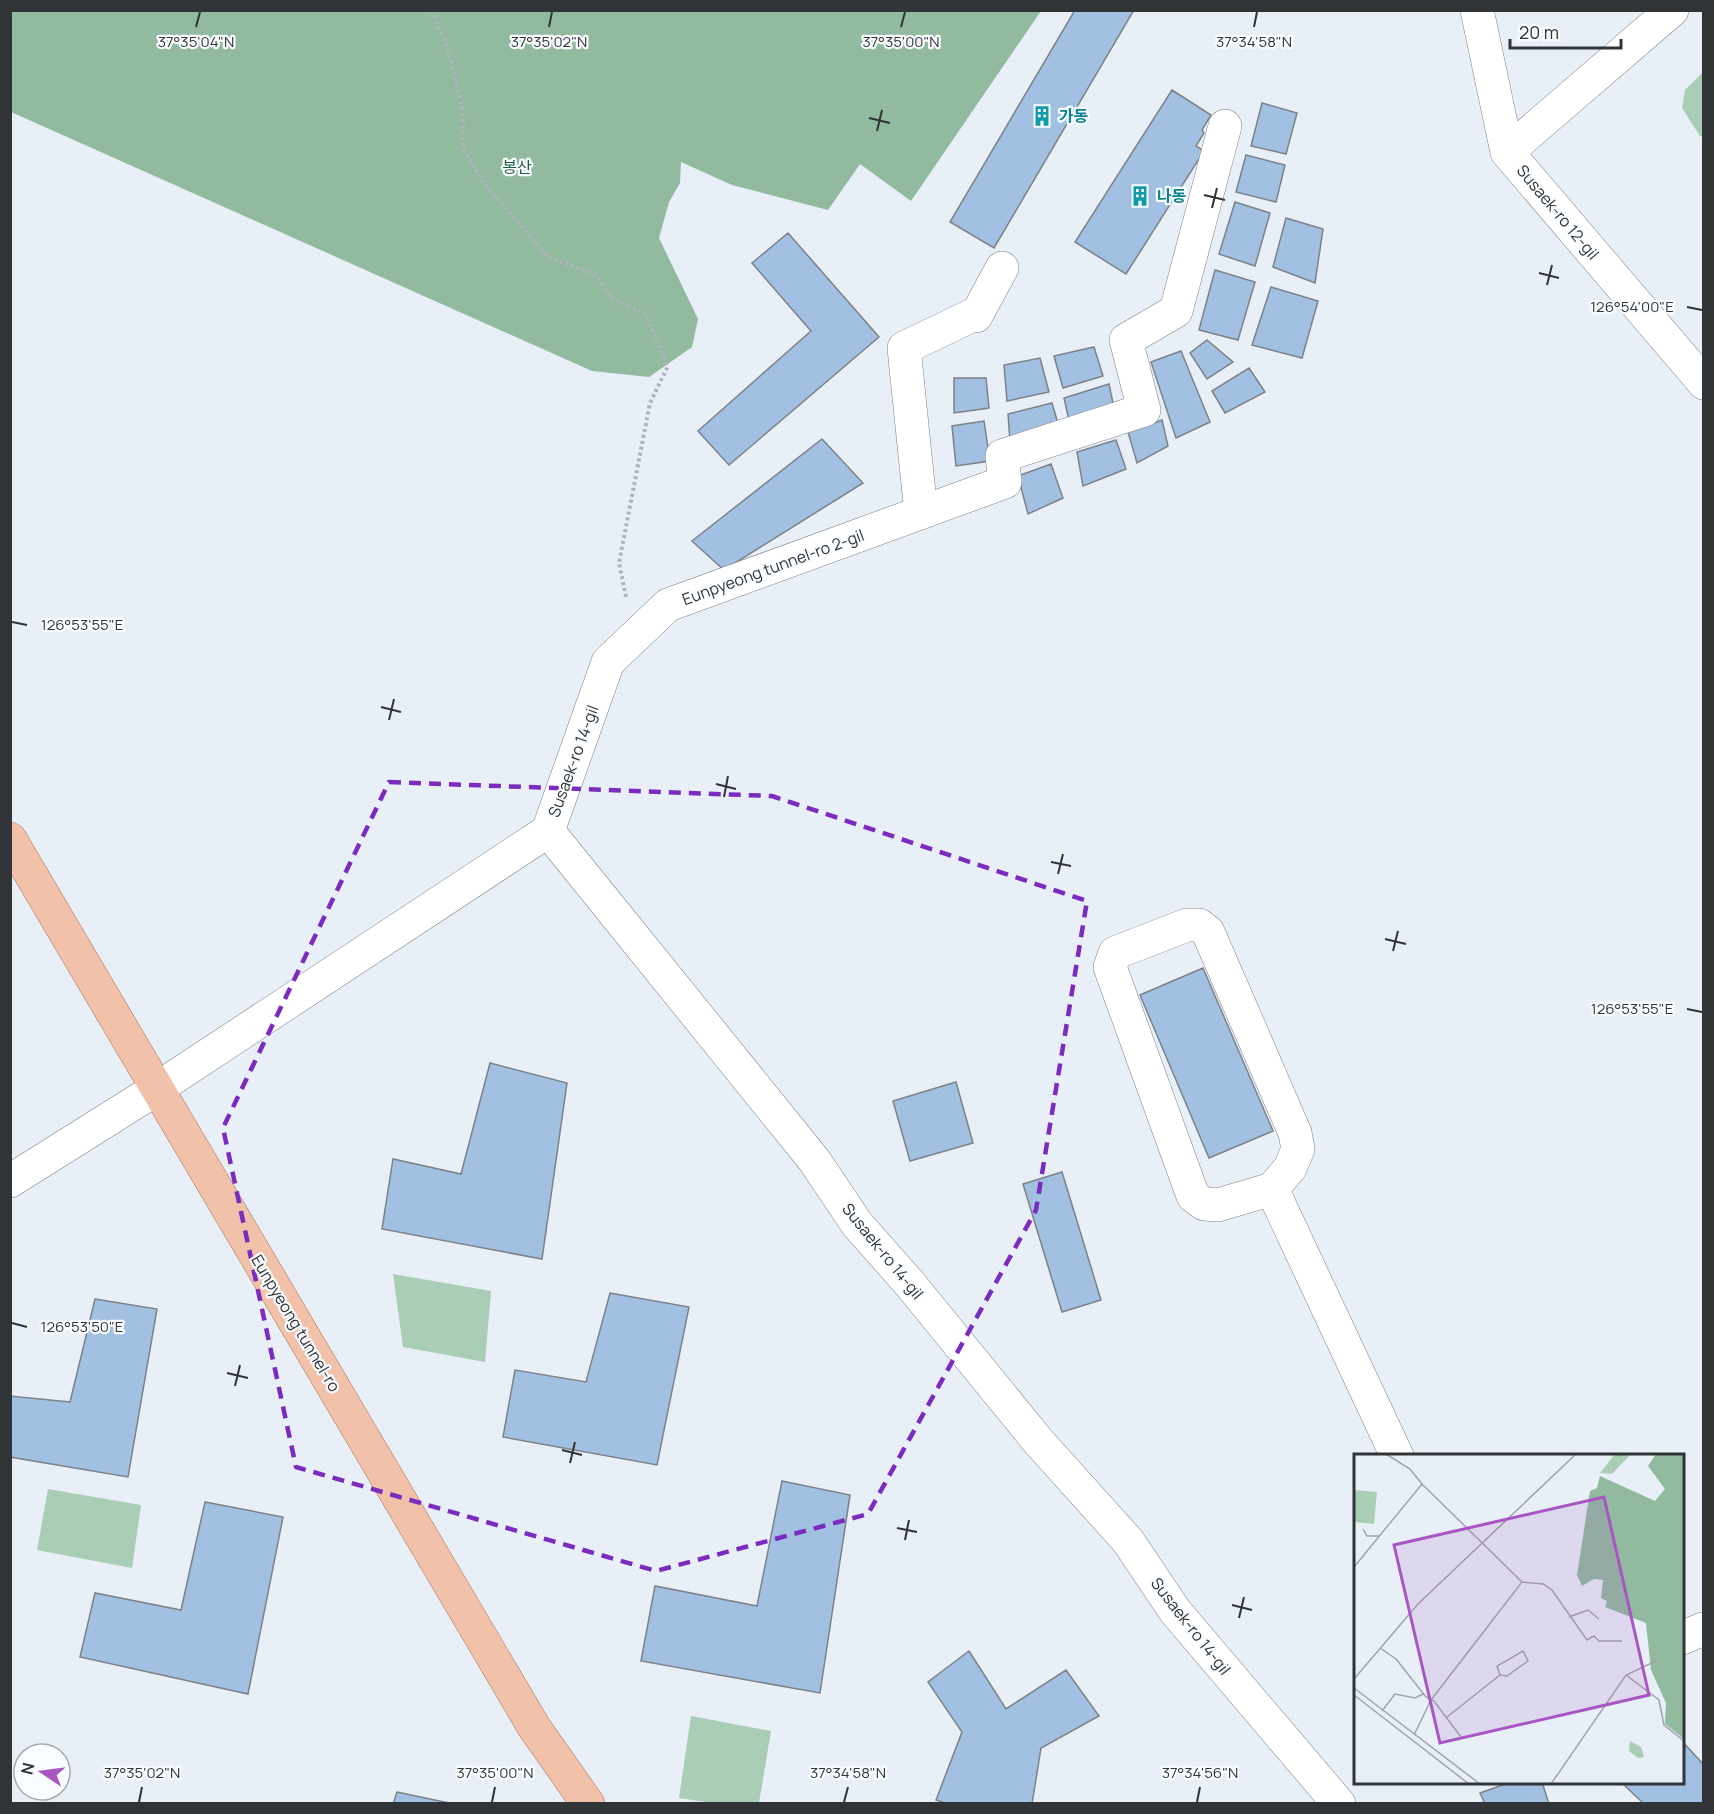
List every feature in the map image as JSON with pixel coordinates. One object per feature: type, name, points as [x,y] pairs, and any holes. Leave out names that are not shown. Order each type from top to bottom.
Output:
[{"type":"main road","name":"Eunpyeong tunnel-ro","points":[[10,839],[534,1727],[588,1803]]},
{"type":"street","name":"Susaek-ro 12-gil","points":[[1477,10],[1507,152],[1704,383]]},
{"type":"street","points":[[1507,152],[1672,10]]},
{"type":"street","name":"Eunpyeong tunnel-ro 2-gil","points":[[608,662],[668,605],[1005,482],[1002,456],[1144,410],[1126,340],[1176,311],[1224,126]]},
{"type":"street","points":[[921,513],[904,348],[973,315],[976,316],[1002,268]]},
{"type":"street","name":"Susaek-ro 14-gil","points":[[608,662],[548,831],[807,1150],[857,1224],[910,1284],[1038,1441],[1128,1541],[1175,1611],[1341,1803]]},
{"type":"street","points":[[10,1181],[158,1088],[548,831]]},
{"type":"street","points":[[1187,925],[1200,925],[1208,932],[1295,1133],[1298,1149],[1290,1168],[1272,1189],[1218,1205],[1204,1204],[1193,1197],[1110,967],[1115,953],[1187,925]]},
{"type":"street","points":[[1272,1189],[1397,1454]]},
{"type":"street","points":[[1684,1638],[1703,1629]]},
{"type":"street","points":[[1341,1803],[1356,1784]]},
{"type":"path","points":[[432,10],[450,56],[463,113],[463,148],[484,183],[548,256],[596,275],[612,298],[645,314],[668,366],[650,403],[618,563],[635,636]]},
{"type":"highlighted area","points":[[389,782],[772,796],[1087,901],[1036,1210],[868,1514],[656,1571],[296,1467],[223,1128]]},
{"type":"green space","name":"봉산","points":[[11,10],[1041,11],[911,201],[860,164],[828,210],[732,185],[681,162],[680,183],[669,202],[659,238],[698,319],[692,347],[649,377],[592,371],[11,112]]},
{"type":"green space","points":[[1703,72],[1703,137],[1700,136],[1682,108],[1685,90]]},
{"type":"green space","points":[[393,1274],[491,1291],[485,1362],[403,1347]]},
{"type":"green space","points":[[48,1489],[141,1505],[132,1568],[37,1550]]},
{"type":"green space","points":[[691,1716],[771,1731],[759,1803],[712,1803],[679,1798]]},
{"type":"building","name":"가동","points":[[1075,10],[1134,10],[994,248],[950,222]]},
{"type":"building","name":"나동","points":[[1172,90],[1211,115],[1196,146],[1204,151],[1126,274],[1075,242]]},
{"type":"building","points":[[1262,103],[1297,113],[1286,154],[1251,146]]},
{"type":"building","points":[[1246,155],[1285,165],[1276,202],[1236,192]]},
{"type":"building","points":[[1235,202],[1270,213],[1255,266],[1219,254]]},
{"type":"building","points":[[1286,218],[1323,229],[1315,283],[1273,267]]},
{"type":"building","points":[[788,233],[879,337],[729,465],[698,431],[811,331],[752,263]]},
{"type":"building","points":[[1215,270],[1255,282],[1238,340],[1199,330]]},
{"type":"building","points":[[1271,287],[1318,301],[1302,358],[1252,345]]},
{"type":"building","points":[[1207,340],[1233,362],[1207,379],[1190,353]]},
{"type":"building","points":[[1094,347],[1103,376],[1063,388],[1054,356]]},
{"type":"building","points":[[1181,351],[1210,422],[1176,438],[1151,362]]},
{"type":"building","points":[[1040,358],[1049,392],[1007,401],[1004,365]]},
{"type":"building","points":[[1249,368],[1265,392],[1225,413],[1212,391]]},
{"type":"building","points":[[954,378],[986,378],[989,408],[954,413]]},
{"type":"building","points":[[1109,384],[1114,408],[1069,420],[1064,398]]},
{"type":"building","points":[[1052,403],[1059,427],[1010,442],[1008,414]]},
{"type":"building","points":[[1162,420],[1168,446],[1137,463],[1128,432]]},
{"type":"building","points":[[984,421],[990,461],[956,466],[952,426]]},
{"type":"building","points":[[822,439],[863,483],[724,570],[692,541]]},
{"type":"building","points":[[1116,440],[1126,469],[1083,486],[1077,452]]},
{"type":"building","points":[[1051,464],[1063,498],[1028,514],[1018,476]]},
{"type":"building","points":[[1203,968],[1273,1131],[1209,1158],[1140,995]]},
{"type":"building","points":[[490,1063],[567,1083],[542,1259],[382,1229],[393,1159],[461,1174]]},
{"type":"building","points":[[956,1082],[973,1143],[910,1161],[893,1101]]},
{"type":"building","points":[[1062,1172],[1101,1300],[1062,1312],[1023,1184]]},
{"type":"building","points":[[610,1293],[689,1307],[657,1465],[503,1437],[515,1370],[586,1382]]},
{"type":"building","points":[[95,1299],[157,1309],[128,1477],[10,1457],[10,1396],[70,1402]]},
{"type":"building","points":[[782,1481],[850,1495],[820,1693],[641,1661],[655,1586],[757,1606]]},
{"type":"building","points":[[205,1502],[283,1517],[248,1694],[80,1657],[95,1593],[181,1610]]},
{"type":"building","points":[[969,1651],[1006,1709],[1066,1670],[1099,1716],[1041,1748],[1032,1804],[948,1804],[936,1800],[962,1732],[928,1682]]},
{"type":"building","points":[[1684,1743],[1702,1763],[1704,1762],[1704,1804],[1644,1804],[1623,1784],[1684,1784]]},
{"type":"building","points":[[1505,1784],[1543,1784],[1549,1804],[1485,1804],[1480,1793]]},
{"type":"building","points":[[397,1792],[449,1803],[393,1804]]},
{"type":"place","name":"가동","points":[[1042,116]]},
{"type":"place","name":"나동","points":[[1140,196]]}]
